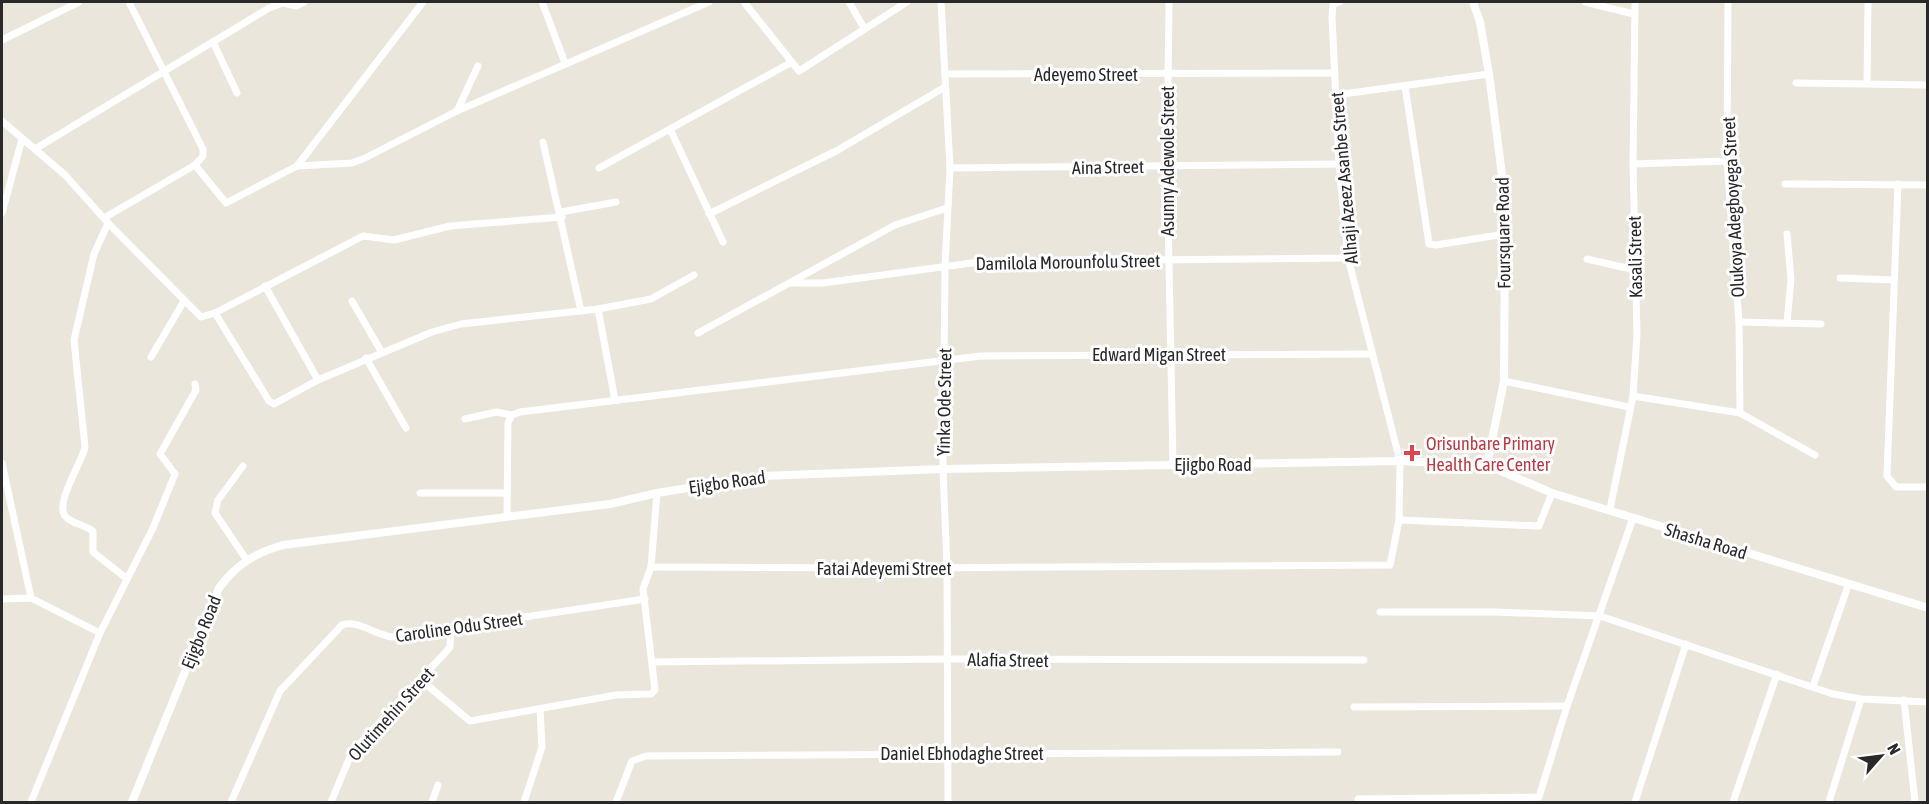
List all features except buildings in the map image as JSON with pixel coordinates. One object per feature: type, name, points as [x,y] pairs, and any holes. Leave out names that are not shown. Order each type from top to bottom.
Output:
[{"type":"street","points":[[2,40],[79,2]]},
{"type":"street","points":[[126,578],[93,552],[93,531],[68,519],[63,513],[62,503],[82,460],[85,447],[74,340],[94,254],[106,220],[195,165],[203,156],[203,149],[129,2]]},
{"type":"street","points":[[34,149],[269,8],[283,3],[296,6],[304,2]]},
{"type":"street","points":[[297,166],[423,2]]},
{"type":"street","points":[[542,2],[565,63]]},
{"type":"street","points":[[195,165],[226,203],[297,166],[358,161],[427,129],[457,111],[708,2]]},
{"type":"street","points":[[744,2],[795,69],[802,69],[907,2]]},
{"type":"street","points":[[849,2],[864,28]]},
{"type":"street","name":"Yinka Ode Street","points":[[941,2],[950,168],[946,208],[943,469],[947,568],[948,802]]},
{"type":"street","name":"Asunny Adewole Street","points":[[1169,2],[1167,166],[1173,464]]},
{"type":"street","name":"Alhaji Azeez Asanbe Street","points":[[1340,2],[1333,4],[1332,17],[1339,164],[1348,258],[1400,461]]},
{"type":"street","name":"Foursquare Road","points":[[1473,2],[1480,22],[1489,74],[1502,175],[1505,234],[1504,381],[1487,465]]},
{"type":"street","points":[[1586,2],[1634,14]]},
{"type":"street","name":"Kasali Street","points":[[1610,510],[1633,396],[1637,335],[1633,164],[1635,2]]},
{"type":"street","name":"Olukoya Adegboyega Street","points":[[1728,2],[1727,161],[1738,322],[1740,413]]},
{"type":"street","points":[[1867,83],[1868,2]]},
{"type":"street","points":[[213,42],[237,93]]},
{"type":"street","points":[[599,168],[790,63]]},
{"type":"street","points":[[457,111],[478,66]]},
{"type":"street","name":"Adeyemo Street","points":[[945,74],[1335,73]]},
{"type":"street","points":[[1336,94],[1489,74]]},
{"type":"street","points":[[1796,83],[1928,85]]},
{"type":"street","points":[[1404,86],[1429,244],[1436,245],[1505,234]]},
{"type":"street","points":[[709,214],[838,150],[945,87]]},
{"type":"street","points":[[2,121],[65,175],[201,317],[215,313],[363,236],[394,240],[450,226],[561,214],[616,202]]},
{"type":"street","points":[[670,129],[723,242]]},
{"type":"street","points":[[2,213],[22,139]]},
{"type":"street","points":[[543,142],[581,311]]},
{"type":"street","points":[[1633,164],[1727,161]]},
{"type":"street","name":"Aina Street","points":[[950,168],[1339,164]]},
{"type":"street","points":[[1785,184],[1928,185]]},
{"type":"street","points":[[1898,184],[1887,476],[1896,487],[1928,487]]},
{"type":"street","points":[[698,333],[895,225],[946,208]]},
{"type":"street","points":[[1787,234],[1791,279],[1787,323]]},
{"type":"street","name":"Damilola Morounfolu Street","points":[[790,283],[823,283],[979,262],[1348,258]]},
{"type":"street","points":[[1587,259],[1635,270]]},
{"type":"street","points":[[215,313],[272,404],[381,351],[461,324],[598,309],[651,299],[694,275]]},
{"type":"street","points":[[1840,278],[1894,280]]},
{"type":"street","points":[[265,285],[318,380]]},
{"type":"street","points":[[151,357],[184,301]]},
{"type":"street","points":[[352,301],[381,351]]},
{"type":"street","points":[[598,309],[615,400]]},
{"type":"street","points":[[1738,322],[1821,324]]},
{"type":"street","name":"Edward Migan Street","points":[[465,419],[496,412],[512,416],[520,412],[945,359],[1170,353],[1372,354]]},
{"type":"street","points":[[366,358],[406,429]]},
{"type":"street","points":[[1504,381],[1629,407]]},
{"type":"street","points":[[31,802],[100,633],[153,528],[175,474],[160,454],[196,390],[195,384]]},
{"type":"street","points":[[1633,396],[1740,413],[1815,454]]},
{"type":"street","points":[[507,515],[508,423],[512,416]]},
{"type":"street","name":"Ejigbo Road","points":[[132,802],[219,588],[232,571],[246,559],[283,544],[610,504],[657,492],[762,476],[1173,464],[1400,461],[1487,465]]},
{"type":"street","name":"Fatai Adeyemi Street","points":[[651,567],[947,568],[1390,565],[1399,520],[1400,461]]},
{"type":"street","points":[[2,463],[31,598]]},
{"type":"street","name":"Shasha Road","points":[[1487,465],[1552,493],[1848,586],[1928,608]]},
{"type":"street","points":[[243,466],[218,500],[215,513],[246,559]]},
{"type":"street","points":[[421,680],[470,721],[616,695],[651,694],[655,690],[644,580],[651,567],[657,492]]},
{"type":"street","points":[[420,493],[507,493]]},
{"type":"street","points":[[1399,520],[1539,526],[1552,493]]},
{"type":"street","points":[[1358,798],[1539,797],[1567,706],[1633,518]]},
{"type":"street","points":[[1813,686],[1848,586]]},
{"type":"street","points":[[2,600],[31,598],[100,633]]},
{"type":"street","name":"Caroline Odu Street","points":[[231,802],[280,691],[342,625],[353,624],[379,636],[392,637],[645,599]]},
{"type":"street","points":[[1380,612],[1495,612],[1600,616],[1833,694],[1861,699],[1928,702]]},
{"type":"street","name":"Olutimehin Street","points":[[331,802],[352,752],[450,647],[451,628]]},
{"type":"street","points":[[1635,802],[1686,644]]},
{"type":"street","name":"Alafia Street","points":[[652,662],[948,659],[1364,660]]},
{"type":"street","points":[[1732,802],[1777,674]]},
{"type":"street","points":[[1829,802],[1861,699]]},
{"type":"street","points":[[1904,700],[1916,802]]},
{"type":"street","points":[[1354,707],[1567,706]]},
{"type":"street","points":[[524,802],[542,747],[540,709]]},
{"type":"street","name":"Daniel Ebhodaghe Street","points":[[616,802],[632,761],[646,756],[1338,752]]},
{"type":"street","points":[[432,802],[438,785]]},
{"type":"place","name":"Orisunbare Primary Health Care Center","points":[[1412,453]]}]
